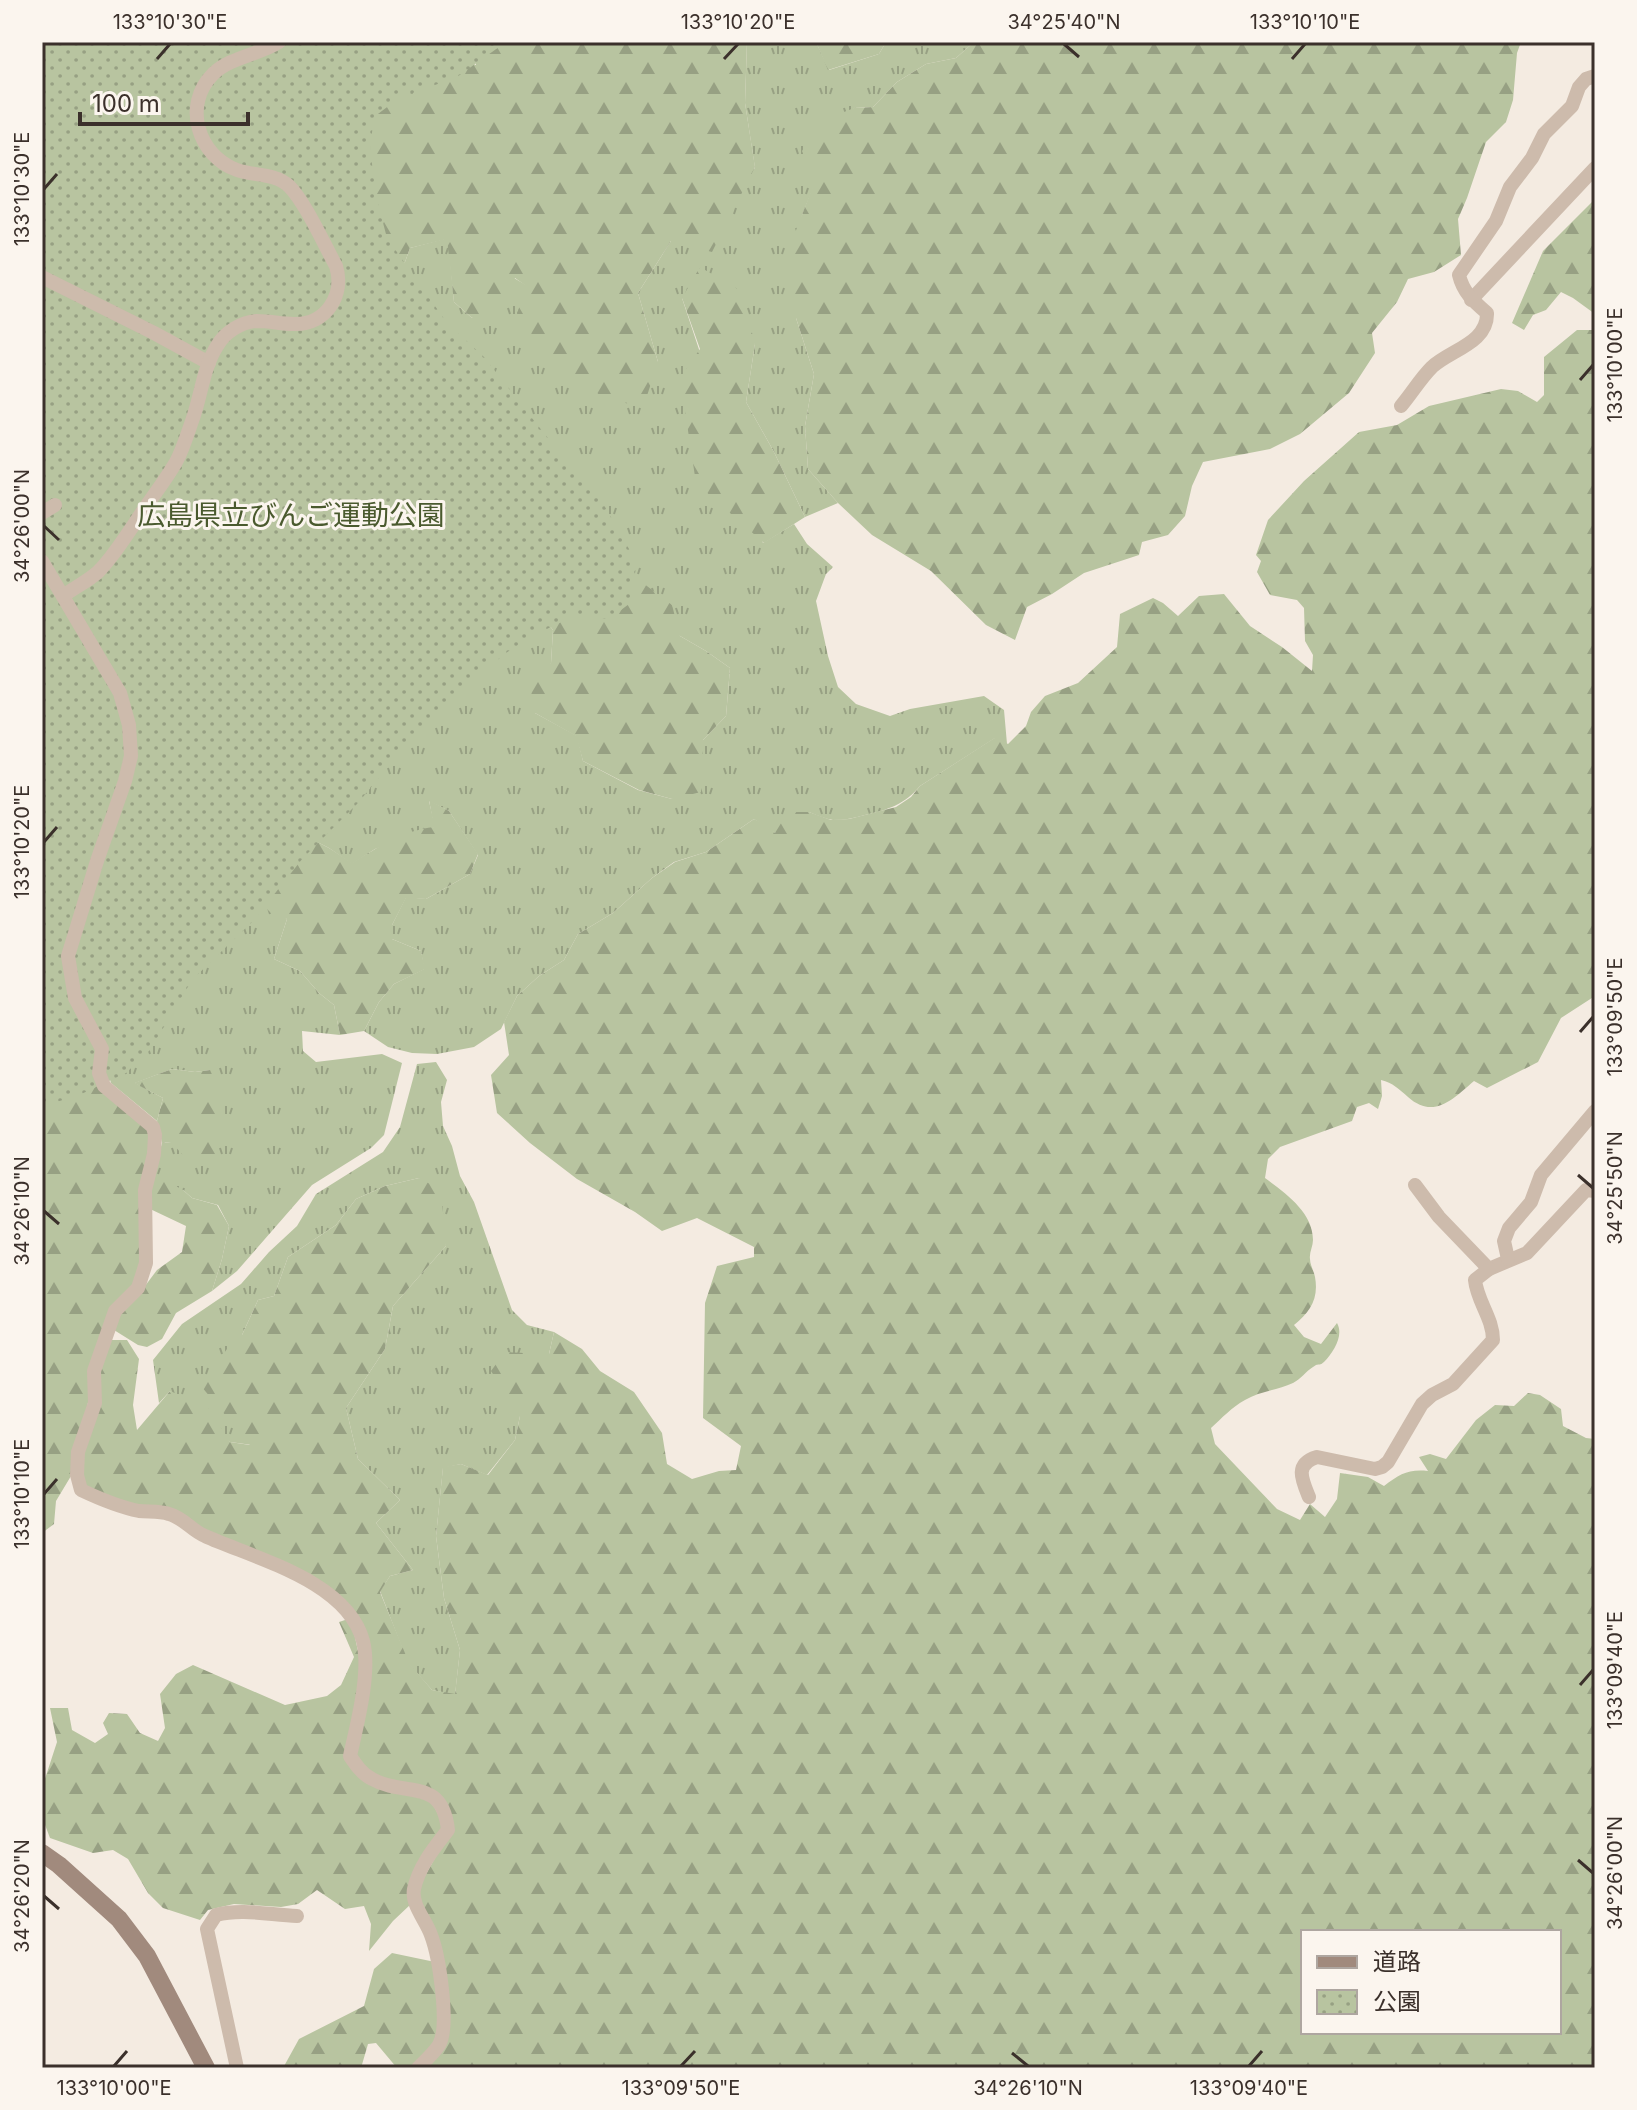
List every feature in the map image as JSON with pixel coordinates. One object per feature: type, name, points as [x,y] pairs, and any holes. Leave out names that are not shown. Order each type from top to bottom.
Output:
[{"type":"street","points":[[63,596],[96,574],[112,556],[177,460],[194,417],[209,363],[225,335],[238,326],[256,321],[309,323],[332,305],[338,291],[336,266],[287,184],[278,178],[235,169],[209,151],[200,136],[197,106],[213,73],[279,42]]},
{"type":"street","points":[[1401,406],[1431,368],[1464,347],[1485,328],[1487,313],[1471,300],[1462,287],[1459,275],[1496,221],[1510,187],[1532,158],[1544,134],[1572,106],[1579,87],[1586,79],[1595,76]]},
{"type":"street","points":[[1471,300],[1595,168]]},
{"type":"street","points":[[42,277],[209,363]]},
{"type":"street","points":[[42,513],[55,505]]},
{"type":"street","points":[[42,561],[120,693],[129,725],[131,756],[125,781],[68,956],[75,998],[102,1049],[99,1073],[104,1086],[153,1127],[155,1135],[154,1154],[145,1190],[146,1263],[138,1288],[115,1311],[104,1339],[94,1371],[95,1403],[78,1452],[77,1475],[81,1490],[138,1511],[167,1513],[181,1518],[200,1534],[308,1580],[329,1594],[353,1617],[363,1643],[364,1675],[350,1756],[359,1770],[373,1780],[429,1793],[440,1801],[446,1816],[448,1830],[425,1861],[413,1892],[416,1906],[431,1935],[443,2011],[443,2034],[438,2047],[418,2068]]},
{"type":"street","points":[[1508,1259],[1504,1241],[1509,1228],[1531,1202],[1541,1175],[1595,1111]]},
{"type":"street","points":[[1415,1185],[1439,1217],[1489,1269]]},
{"type":"street","points":[[1309,1497],[1302,1479],[1303,1466],[1308,1460],[1317,1457],[1375,1469],[1388,1462],[1422,1404],[1453,1384],[1493,1340],[1493,1329],[1476,1291],[1475,1280],[1508,1259],[1527,1253],[1586,1190],[1595,1191]]},
{"type":"street","points":[[42,1853],[119,1919],[147,1956],[206,2068]]},
{"type":"street","points":[[237,2068],[207,1929],[216,1915],[233,1910],[297,1916]]},
{"type":"green space","name":"広島県立びんご運動公園","points":[[42,42],[506,42],[457,77],[399,98],[374,117],[370,148],[376,196],[387,238],[447,323],[484,357],[569,464],[596,491],[637,563],[629,604],[609,619],[576,615],[530,637],[480,674],[303,858],[253,921],[192,980],[150,1050],[126,1073],[77,1096],[42,1106]]},
{"type":"green space","points":[[476,42],[747,42],[745,103],[755,167],[712,252],[671,241],[638,293],[658,362],[643,408],[601,396],[544,352],[517,313],[529,288],[515,278],[499,309],[472,318],[454,302],[447,239],[410,248],[400,276],[279,114],[440,52],[476,65]]},
{"type":"green space","points":[[747,42],[816,42],[829,70],[879,54],[886,42],[974,42],[956,58],[926,64],[897,82],[873,107],[854,108],[802,215],[796,318],[814,374],[805,426],[808,469],[838,503],[805,517],[746,402],[755,344],[682,298],[763,543],[794,524],[807,544],[833,567],[826,574],[816,601],[838,687],[856,704],[890,716],[910,709],[984,696],[1004,710],[1007,744],[995,738],[920,786],[902,802],[881,811],[833,820],[809,812],[775,833],[754,819],[706,852],[674,862],[613,913],[578,934],[564,960],[539,976],[517,996],[501,1029],[474,1047],[437,1054],[412,1053],[388,1047],[364,1031],[379,1002],[394,984],[424,969],[421,951],[392,939],[392,925],[406,897],[426,899],[470,874],[478,855],[449,811],[429,801],[435,827],[375,849],[352,864],[329,848],[278,822],[529,601],[553,630],[551,663],[535,713],[577,736],[583,761],[638,790],[672,799],[703,740],[726,716],[730,668],[680,636],[613,571],[400,276],[410,248],[448,238],[454,302],[472,318],[514,278],[658,362],[638,293],[671,241],[755,168],[745,103]]},
{"type":"green space","points":[[816,42],[886,42],[879,54],[828,70]]},
{"type":"green space","points":[[974,42],[1521,42],[1517,53],[1513,100],[1506,122],[1486,142],[1458,219],[1461,255],[1434,272],[1408,279],[1397,302],[1372,333],[1375,353],[1349,393],[1300,434],[1270,449],[1203,462],[1192,486],[1185,516],[1168,535],[1142,542],[1139,555],[1084,573],[1027,607],[1015,640],[986,625],[931,571],[872,535],[808,469],[805,426],[814,374],[796,318],[785,259],[815,181],[802,151],[824,120],[854,108],[873,107],[897,82],[926,64],[956,58]]},
{"type":"green space","points":[[1595,199],[1595,314],[1561,292],[1546,310],[1533,315],[1524,330],[1512,323],[1543,251]]},
{"type":"green space","points":[[700,267],[741,291],[755,344],[746,402],[805,517],[764,543],[696,483],[680,378],[700,349],[682,298]]},
{"type":"green space","points":[[1577,330],[1595,330],[1595,996],[1561,1018],[1538,1062],[1487,1088],[1474,1081],[1451,1100],[1435,1107],[1426,1107],[1381,1080],[1382,1096],[1378,1109],[1369,1103],[1357,1107],[1352,1121],[1280,1147],[1268,1159],[1265,1178],[1296,1204],[1312,1230],[1310,1257],[1316,1292],[1309,1310],[1294,1325],[1304,1337],[1321,1344],[1337,1323],[1339,1338],[1322,1363],[1298,1380],[1245,1400],[1211,1428],[1215,1444],[1277,1509],[1300,1520],[1310,1504],[1325,1517],[1337,1499],[1340,1473],[1368,1477],[1384,1486],[1404,1473],[1428,1471],[1419,1457],[1430,1454],[1446,1459],[1476,1420],[1495,1405],[1514,1406],[1528,1393],[1540,1395],[1561,1409],[1563,1426],[1586,1438],[1595,1439],[1595,2068],[422,2068],[440,2048],[446,2011],[416,1892],[450,1831],[442,1800],[374,1778],[353,1756],[366,1642],[309,1577],[83,1489],[81,1453],[97,1371],[107,1340],[127,1340],[139,1359],[133,1405],[137,1430],[170,1391],[208,1407],[230,1442],[250,1445],[201,1386],[234,1339],[242,1335],[258,1300],[274,1296],[288,1257],[336,1225],[356,1199],[385,1186],[419,1178],[441,1190],[446,1246],[393,1306],[385,1349],[346,1408],[358,1459],[400,1500],[376,1523],[413,1570],[390,1576],[380,1592],[409,1663],[432,1690],[455,1694],[460,1650],[444,1598],[436,1536],[443,1467],[461,1464],[488,1475],[515,1440],[520,1416],[491,1371],[505,1352],[549,1354],[554,1332],[582,1349],[600,1371],[634,1392],[662,1433],[667,1464],[692,1479],[719,1471],[736,1470],[741,1446],[703,1418],[705,1303],[717,1266],[754,1257],[754,1247],[697,1218],[662,1231],[577,1179],[497,1113],[491,1075],[509,1055],[504,1022],[517,996],[539,976],[564,960],[578,934],[613,913],[652,878],[675,862],[706,852],[754,819],[775,833],[788,812],[809,812],[831,820],[849,819],[896,807],[920,786],[996,737],[1008,744],[1026,726],[1031,712],[1045,696],[1078,683],[1117,647],[1120,614],[1153,598],[1178,616],[1199,596],[1224,594],[1250,626],[1312,671],[1313,655],[1305,641],[1304,608],[1297,600],[1270,595],[1257,572],[1261,561],[1256,555],[1268,520],[1304,481],[1359,432],[1397,425],[1429,406],[1501,389],[1518,391],[1537,402],[1544,395],[1544,357]]},
{"type":"green space","points":[[613,571],[639,580],[672,605],[680,636],[730,668],[726,716],[703,740],[701,792],[672,799],[639,790],[583,761],[576,736],[535,713],[529,681],[551,663],[553,630],[530,601]]},
{"type":"green space","points":[[429,800],[449,811],[478,854],[470,874],[426,899],[406,898],[392,925],[392,939],[421,951],[425,969],[394,984],[379,1002],[364,1031],[340,1035],[334,1005],[300,971],[274,959],[287,919],[272,914],[255,897],[279,822],[352,863],[401,836],[434,827]]},
{"type":"green space","points":[[255,897],[287,919],[274,959],[300,971],[334,1005],[340,1035],[302,1031],[303,1051],[316,1062],[382,1054],[402,1063],[384,1135],[371,1148],[312,1185],[237,1271],[212,1291],[229,1226],[218,1205],[192,1198],[183,1190],[150,1189],[162,1143],[171,1142],[210,1070],[172,1069],[135,1083],[163,1098],[157,1121],[111,1083],[107,1069]]},
{"type":"green space","points":[[42,977],[93,1073],[148,1130],[149,1135],[140,1262],[133,1284],[110,1308],[71,1476],[56,1501],[54,1524],[42,1533]]},
{"type":"green space","points":[[436,1062],[447,1080],[441,1102],[443,1126],[512,1310],[527,1325],[554,1332],[549,1354],[520,1416],[515,1440],[487,1475],[461,1464],[443,1468],[436,1536],[444,1598],[460,1650],[455,1695],[432,1690],[408,1663],[380,1591],[390,1576],[413,1570],[376,1523],[400,1500],[358,1459],[346,1408],[385,1349],[393,1306],[446,1246],[419,1178],[385,1186],[356,1199],[336,1225],[288,1257],[274,1296],[258,1300],[242,1335],[252,1445],[230,1442],[170,1391],[159,1403],[153,1360],[182,1324],[241,1284],[297,1226],[316,1194],[383,1152],[400,1127],[417,1064]]},
{"type":"green space","points":[[172,1069],[210,1070],[223,1099],[224,1126],[216,1157],[190,1163],[171,1142],[162,1143],[157,1121],[163,1098],[134,1083]]},
{"type":"green space","points":[[165,1180],[192,1198],[217,1205],[229,1226],[212,1291],[176,1313],[162,1339],[147,1347],[114,1330],[121,1313],[157,1270],[182,1252],[186,1226],[148,1208],[150,1189]]},
{"type":"green space","points":[[351,1618],[363,1675],[348,1756],[358,1771],[428,1795],[446,1829],[411,1904],[369,1951],[371,1924],[364,1906],[345,1909],[317,1890],[298,1904],[281,1907],[234,1904],[208,1910],[200,1920],[163,1908],[148,1893],[128,1859],[113,1850],[93,1853],[50,1838],[42,1817],[42,1788],[57,1742],[50,1708],[68,1708],[72,1730],[95,1743],[108,1734],[103,1723],[109,1713],[127,1714],[140,1733],[158,1741],[165,1728],[160,1694],[176,1674],[193,1665],[285,1705],[327,1696],[341,1685],[354,1657],[339,1622]]},
{"type":"green space","points":[[392,1953],[435,1962],[441,2033],[416,2068],[397,2068],[376,2043],[368,2044],[361,2068],[283,2068],[299,2039],[364,2006],[374,1969]]}]
